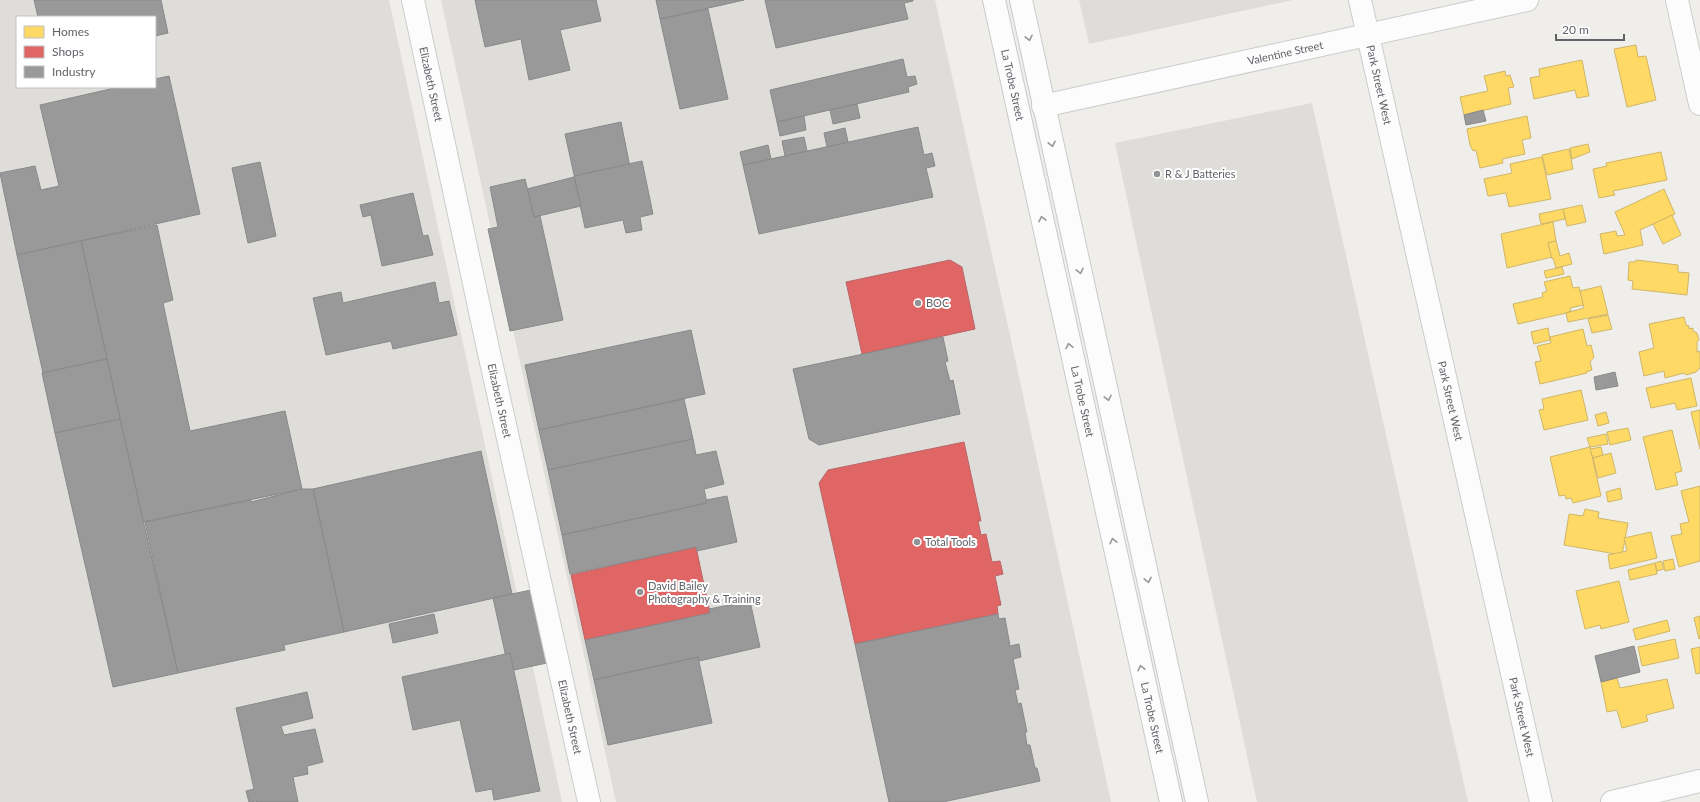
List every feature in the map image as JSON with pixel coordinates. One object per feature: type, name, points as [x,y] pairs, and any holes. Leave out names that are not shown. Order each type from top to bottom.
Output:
[{"type":"street","name":"Elizabeth Street","points":[[412,0],[589,802]]},
{"type":"street","name":"La Trobe Street","points":[[994,0],[1171,802]]},
{"type":"street","points":[[1021,0],[1043,106],[1197,802]]},
{"type":"street","name":"Park Street West","points":[[1360,0],[1541,802]]},
{"type":"street","name":"Valentine Street","points":[[1018,112],[1526,0]]},
{"type":"street","points":[[1677,0],[1700,104]]},
{"type":"street","points":[[1612,802],[1700,781]]},
{"type":"shaded area","points":[[0,0],[389,0],[562,802],[0,802]]},
{"type":"shaded area","points":[[441,0],[935,0],[1008,326],[1111,802],[616,802]]},
{"type":"shaded area","points":[[1079,0],[1293,0],[1089,44]]},
{"type":"shaded area","points":[[1312,103],[1468,802],[1257,802],[1115,143]]},
{"type":"building: Homes","points":[[1636,45],[1638,57],[1646,56],[1656,100],[1627,107],[1614,49]]},
{"type":"building: Homes","points":[[1582,60],[1589,96],[1577,98],[1575,90],[1534,99],[1530,78],[1540,76],[1539,69]]},
{"type":"building: Homes","points":[[1505,71],[1506,76],[1510,75],[1514,87],[1508,88],[1511,104],[1464,115],[1460,97],[1488,91],[1484,76]]},
{"type":"building: Homes","points":[[1527,116],[1531,138],[1522,140],[1525,154],[1502,159],[1503,163],[1480,168],[1476,150],[1473,151],[1470,145],[1467,129]]},
{"type":"building: Homes","points":[[1588,144],[1590,152],[1572,159],[1570,148]]},
{"type":"building: Homes","points":[[1569,149],[1573,169],[1547,175],[1542,155]]},
{"type":"building: Homes","points":[[1661,152],[1667,180],[1613,191],[1615,195],[1599,198],[1593,169],[1607,166],[1606,163]]},
{"type":"building: Homes","points":[[1542,157],[1551,199],[1509,207],[1506,193],[1488,196],[1484,179],[1512,173],[1510,164]]},
{"type":"building: Homes","points":[[1664,189],[1675,214],[1640,230],[1643,245],[1604,254],[1600,234],[1616,231],[1617,236],[1625,235],[1615,212]]},
{"type":"building: Homes","points":[[1582,205],[1586,222],[1567,226],[1563,209]]},
{"type":"building: Homes","points":[[1563,209],[1565,219],[1541,224],[1539,214]]},
{"type":"building: Homes","points":[[1672,215],[1681,235],[1663,244],[1653,224]]},
{"type":"building: Homes","points":[[1553,222],[1556,241],[1548,243],[1552,257],[1507,268],[1501,234]]},
{"type":"building: Homes","points":[[1556,241],[1560,256],[1569,253],[1572,264],[1556,268],[1548,243]]},
{"type":"building: Homes","points":[[1636,260],[1678,265],[1678,272],[1689,273],[1687,295],[1632,289],[1633,281],[1628,280],[1629,262],[1635,262]]},
{"type":"building: Homes","points":[[1562,267],[1564,274],[1546,278],[1544,271]]},
{"type":"building: Homes","points":[[1570,276],[1573,288],[1579,287],[1584,305],[1570,308],[1571,311],[1566,313],[1518,324],[1513,304],[1543,297],[1542,293],[1547,291],[1544,282]]},
{"type":"building: Homes","points":[[1601,286],[1608,314],[1568,322],[1566,313],[1584,308],[1580,291]]},
{"type":"building: Homes","points":[[1608,315],[1612,329],[1592,333],[1588,319]]},
{"type":"building: Homes","points":[[1684,317],[1686,325],[1689,326],[1689,329],[1693,328],[1693,331],[1697,333],[1699,340],[1697,342],[1697,352],[1699,351],[1700,353],[1700,368],[1696,372],[1686,375],[1684,373],[1665,378],[1664,371],[1644,376],[1639,352],[1654,348],[1649,324]]},
{"type":"building: Homes","points":[[1548,328],[1550,340],[1534,344],[1531,332]]},
{"type":"building: Homes","points":[[1583,329],[1587,346],[1591,345],[1594,357],[1590,362],[1592,370],[1586,372],[1587,373],[1540,384],[1535,362],[1541,361],[1537,346],[1551,343],[1550,337]]},
{"type":"building: Homes","points":[[1691,378],[1697,406],[1677,410],[1675,403],[1651,408],[1646,388]]},
{"type":"building: Homes","points":[[1581,390],[1588,420],[1544,430],[1539,410],[1544,409],[1542,399]]},
{"type":"building: Homes","points":[[1700,410],[1700,449],[1691,412]]},
{"type":"building: Homes","points":[[1606,412],[1609,423],[1598,426],[1595,415]]},
{"type":"building: Homes","points":[[1628,428],[1631,440],[1610,445],[1607,432]]},
{"type":"building: Homes","points":[[1672,430],[1682,471],[1675,473],[1678,485],[1656,490],[1643,437]]},
{"type":"building: Homes","points":[[1606,434],[1608,444],[1590,447],[1587,438]]},
{"type":"building: Homes","points":[[1590,447],[1601,496],[1573,503],[1571,498],[1566,499],[1565,495],[1559,496],[1550,457]]},
{"type":"building: Homes","points":[[1601,447],[1603,455],[1593,458],[1590,449]]},
{"type":"building: Homes","points":[[1611,453],[1616,473],[1598,478],[1593,458]]},
{"type":"building: Homes","points":[[1700,486],[1700,561],[1679,567],[1671,536],[1682,534],[1680,524],[1689,522],[1681,491]]},
{"type":"building: Homes","points":[[1620,488],[1622,499],[1608,502],[1606,492]]},
{"type":"building: Homes","points":[[1585,509],[1599,512],[1598,518],[1628,523],[1622,555],[1564,545],[1569,514],[1583,516]]},
{"type":"building: Homes","points":[[1651,532],[1657,558],[1610,569],[1608,555],[1627,551],[1624,538]]},
{"type":"building: Homes","points":[[1673,559],[1675,569],[1665,571],[1663,561]]},
{"type":"building: Homes","points":[[1661,561],[1664,569],[1657,571],[1655,563]]},
{"type":"building: Homes","points":[[1655,563],[1657,574],[1630,580],[1628,570]]},
{"type":"building: Homes","points":[[1619,581],[1629,622],[1601,629],[1600,625],[1585,629],[1576,591]]},
{"type":"building: Homes","points":[[1700,616],[1700,638],[1699,639],[1694,618]]},
{"type":"building: Homes","points":[[1667,620],[1670,631],[1636,640],[1633,629]]},
{"type":"building: Homes","points":[[1675,639],[1679,658],[1642,666],[1638,647]]},
{"type":"building: Homes","points":[[1700,647],[1700,673],[1696,674],[1691,649]]},
{"type":"building: Homes","points":[[1617,678],[1620,688],[1667,679],[1674,708],[1646,715],[1648,721],[1622,728],[1617,710],[1607,712],[1601,682]]},
{"type":"building: Shops","points":[[950,260],[962,267],[975,329],[862,354],[846,282]]},
{"type":"building: Shops","points":[[964,442],[981,521],[978,521],[981,535],[986,534],[992,562],[1000,561],[1003,574],[995,576],[1001,605],[997,606],[998,614],[855,644],[819,483],[828,470]]},
{"type":"building: Shops","name":"David Bailey Photography & Training","points":[[696,547],[710,613],[585,640],[571,575]]},
{"type":"building: Industry","points":[[34,0],[161,0],[168,33],[156,36],[156,16],[38,16]]},
{"type":"building: Industry","points":[[475,0],[596,0],[601,21],[560,30],[570,70],[529,80],[521,39],[485,47]]},
{"type":"building: Industry","points":[[656,0],[744,0],[660,19]]},
{"type":"building: Industry","points":[[765,0],[913,1],[904,3],[908,19],[776,48]]},
{"type":"building: Industry","points":[[708,9],[728,99],[680,109],[660,19]]},
{"type":"building: Industry","points":[[903,59],[907,77],[915,76],[917,84],[908,87],[909,92],[777,122],[770,90]]},
{"type":"building: Industry","points":[[169,76],[200,214],[17,255],[0,173],[35,166],[41,190],[59,186],[40,105],[115,88],[156,88],[156,79]]},
{"type":"building: Industry","points":[[857,104],[860,118],[833,124],[830,110]]},
{"type":"building: Industry","points":[[1483,110],[1486,121],[1466,125],[1464,115]]},
{"type":"building: Industry","points":[[804,116],[806,130],[780,136],[777,122]]},
{"type":"building: Industry","points":[[621,122],[630,167],[575,179],[565,134]]},
{"type":"building: Industry","points":[[918,127],[924,155],[932,153],[935,166],[926,168],[933,197],[759,234],[743,165]]},
{"type":"building: Industry","points":[[845,128],[848,142],[827,147],[824,133]]},
{"type":"building: Industry","points":[[804,137],[807,151],[785,156],[782,141]]},
{"type":"building: Industry","points":[[768,145],[771,159],[743,165],[740,152]]},
{"type":"building: Industry","points":[[642,161],[653,214],[640,217],[642,230],[626,233],[623,220],[585,228],[574,176]]},
{"type":"building: Industry","points":[[260,162],[276,236],[248,243],[232,168]]},
{"type":"building: Industry","points":[[574,177],[581,206],[534,217],[527,189]]},
{"type":"building: Industry","points":[[525,179],[534,217],[540,216],[563,320],[510,331],[488,229],[498,227],[490,187]]},
{"type":"building: Industry","points":[[413,193],[423,236],[428,235],[433,255],[382,266],[371,215],[363,217],[360,205]]},
{"type":"building: Industry","points":[[157,225],[173,300],[163,303],[190,431],[285,411],[302,489],[143,522],[81,241]]},
{"type":"building: Industry","points":[[81,241],[107,359],[43,373],[17,255]]},
{"type":"building: Industry","points":[[435,282],[439,303],[449,301],[457,335],[393,349],[391,341],[326,355],[313,298],[341,292],[343,303]]},
{"type":"building: Industry","points":[[691,330],[705,394],[539,430],[525,365]]},
{"type":"building: Industry","points":[[943,337],[948,361],[945,362],[950,381],[953,380],[960,414],[819,445],[809,439],[793,369]]},
{"type":"building: Industry","points":[[107,359],[120,419],[55,433],[42,373]]},
{"type":"building: Industry","points":[[1615,372],[1618,386],[1596,390],[1594,377]]},
{"type":"building: Industry","points":[[684,399],[693,439],[548,470],[539,430]]},
{"type":"building: Industry","points":[[120,419],[178,673],[113,687],[55,433]]},
{"type":"building: Industry","points":[[693,439],[696,455],[716,451],[724,484],[704,489],[707,503],[562,535],[548,470]]},
{"type":"building: Industry","points":[[481,451],[512,594],[344,632],[313,489]]},
{"type":"building: Industry","points":[[302,489],[313,489],[344,632],[284,645],[285,650],[178,673],[145,522],[251,500],[251,502]]},
{"type":"building: Industry","points":[[727,496],[737,542],[697,551],[696,547],[570,574],[562,535],[707,503],[706,500]]},
{"type":"building: Industry","points":[[531,590],[547,663],[509,671],[493,598]]},
{"type":"building: Industry","points":[[750,601],[760,647],[699,661],[698,657],[594,680],[585,640],[710,613],[709,609]]},
{"type":"building: Industry","points":[[434,614],[438,633],[393,643],[389,624]]},
{"type":"building: Industry","points":[[998,614],[999,619],[1005,618],[1010,646],[1019,644],[1021,657],[1013,659],[1019,689],[1015,690],[1018,704],[1021,703],[1027,732],[1025,732],[1027,745],[1030,745],[1035,768],[1037,768],[1040,781],[943,802],[889,802],[855,644]]},
{"type":"building: Industry","points":[[1634,646],[1640,672],[1601,682],[1595,656]]},
{"type":"building: Industry","points":[[510,653],[540,791],[494,800],[492,789],[476,792],[460,720],[413,730],[402,677]]},
{"type":"building: Industry","points":[[698,657],[712,723],[608,745],[594,680]]},
{"type":"building: Industry","points":[[307,692],[313,718],[281,726],[284,735],[315,729],[323,762],[307,766],[308,774],[293,777],[298,802],[249,802],[246,791],[254,789],[236,708]]},
{"type":"place","name":"R & J Batteries","points":[[1157,174]]},
{"type":"place","name":"BOC","points":[[918,303]]},
{"type":"place","name":"Total Tools","points":[[917,542]]},
{"type":"place","name":"David Bailey Photography & Training","points":[[640,592]]}]
